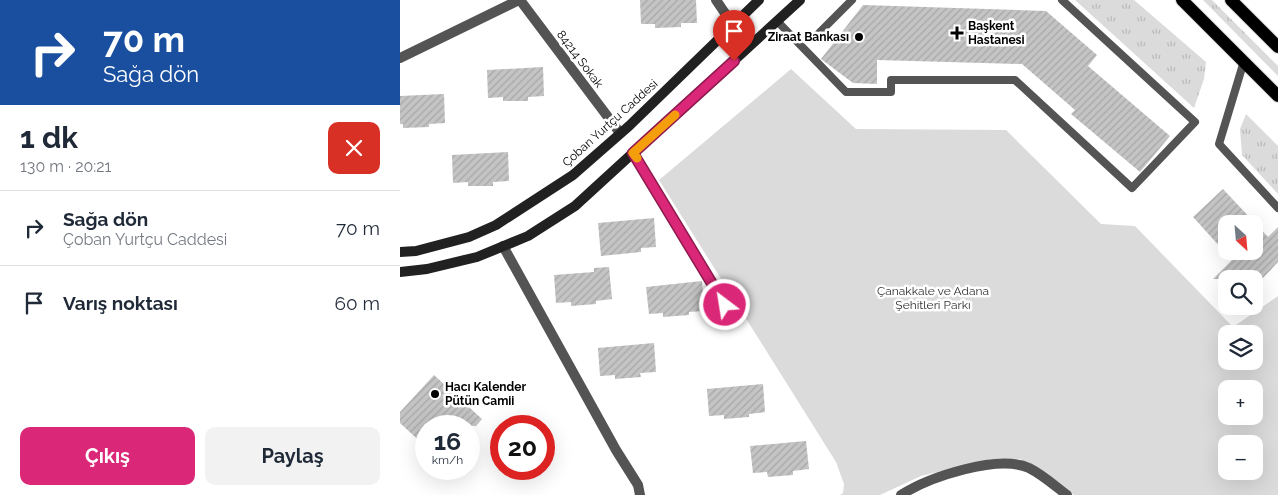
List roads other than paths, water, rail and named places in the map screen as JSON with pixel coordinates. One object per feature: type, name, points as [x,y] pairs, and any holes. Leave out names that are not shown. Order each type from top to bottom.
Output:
[{"type":"main road","name":"Çoban Yurtçu Caddesi","points":[[400,252],[416,251],[469,237],[496,225],[573,174],[620,133],[759,0]]},
{"type":"main road","points":[[400,272],[427,269],[477,257],[528,236],[575,206],[800,0]]},
{"type":"main road","points":[[1182,0],[1278,96]]},
{"type":"main road","points":[[1231,0],[1278,47]]},
{"type":"street","points":[[400,58],[520,0]]},
{"type":"street","name":"84214 Sokak","points":[[520,0],[620,133]]},
{"type":"street","points":[[716,0],[733,25]]},
{"type":"street","points":[[503,246],[616,450],[638,485],[640,495]]},
{"type":"street","points":[[901,495],[911,488],[930,480],[986,464],[1001,463],[1016,464],[1030,468],[1067,495]]},
{"type":"lane","points":[[819,33],[852,0]]},
{"type":"lane","points":[[777,21],[846,92],[891,92],[891,80],[1015,80],[1132,188],[1195,122],[1062,0]]},
{"type":"lane","points":[[1244,61],[1219,144],[1278,208]]},
{"type":"lane","points":[[633,153],[725,305]]},
{"type":"place","name":"Başkent Hastanesi","points":[[957,33]]},
{"type":"place","name":"Ziraat Bankası","points":[[859,37]]},
{"type":"place","name":"Hacı Kalender Pütün Camii","points":[[435,394]]},
{"type":"park label","name":"Çanakkale ve Adana Şehitleri Parkı","points":[[933,298]]}]
